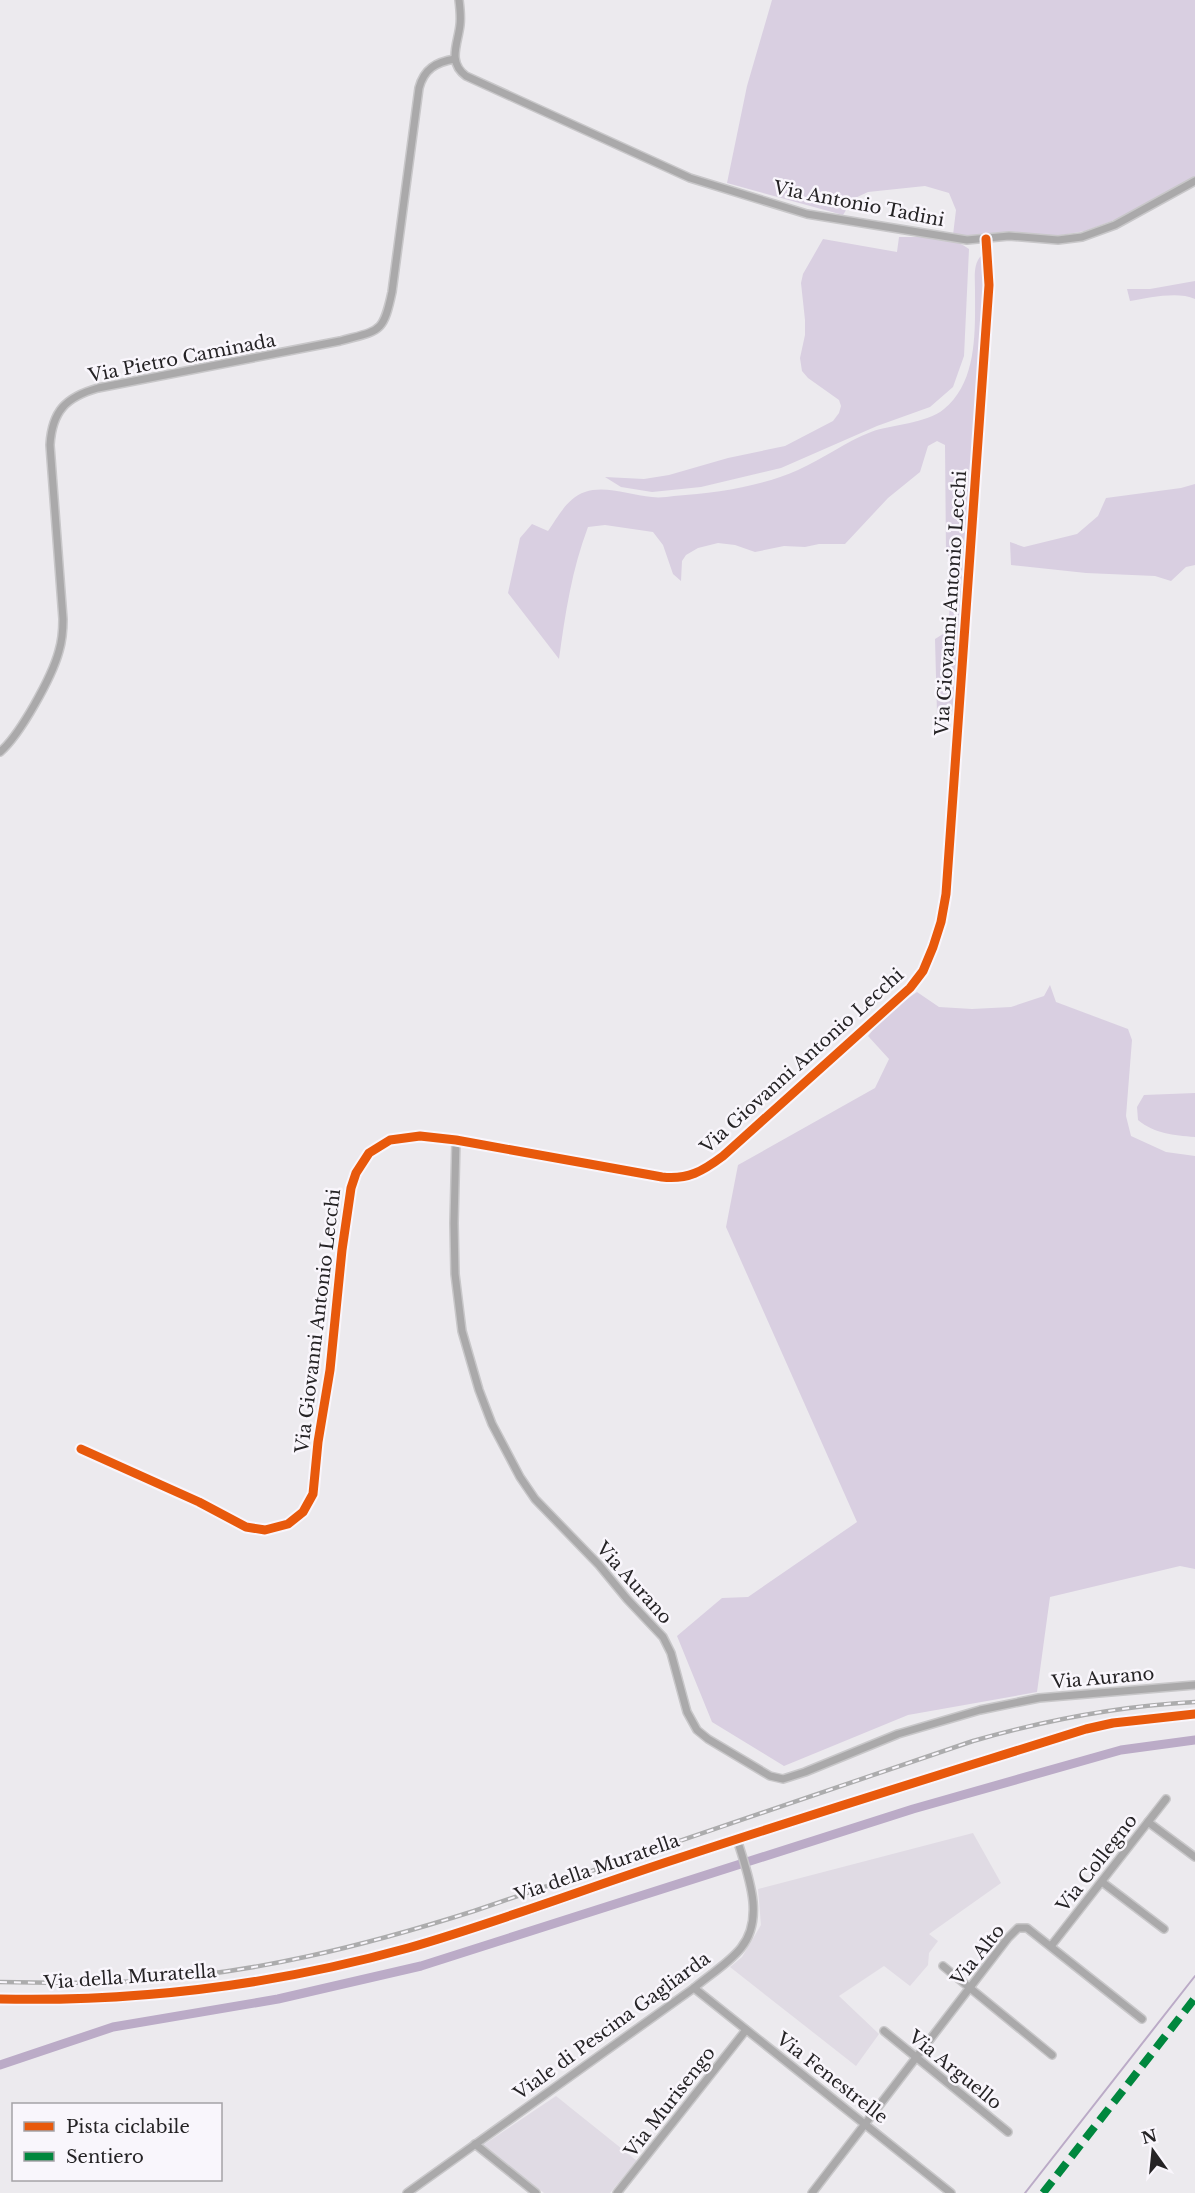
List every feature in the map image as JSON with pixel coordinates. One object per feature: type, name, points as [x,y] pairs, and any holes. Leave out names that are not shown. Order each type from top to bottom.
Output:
[{"type":"street","points":[[455,59],[454,49],[460,25],[459,0]]},
{"type":"street","name":"Via Antonio Tadini","points":[[455,59],[460,71],[470,78],[690,178],[807,213],[967,240],[1009,236],[1058,240],[1087,235],[1115,225],[1195,181]]},
{"type":"street","name":"Via Pietro Caminada","points":[[0,752],[12,740],[44,686],[55,663],[61,642],[63,619],[50,445],[52,426],[58,412],[75,397],[92,390],[340,340],[381,327],[387,315],[392,292],[415,104],[420,82],[434,65],[455,59]]},
{"type":"street","name":"Via Giovanni Antonio Lecchi","points":[[81,1449],[199,1502],[246,1527],[265,1530],[293,1521],[308,1506],[314,1488],[351,1188],[356,1173],[369,1154],[390,1140],[420,1136],[456,1140],[662,1178],[679,1178],[696,1174],[723,1156],[889,1009],[920,976],[937,935],[946,894],[989,285],[986,239]]},
{"type":"street","name":"Via Aurano","points":[[456,1140],[454,1264],[462,1331],[479,1390],[492,1424],[520,1477],[535,1499],[598,1564],[663,1637],[670,1653],[687,1713],[698,1730],[708,1739],[770,1776],[783,1779],[898,1734],[991,1707],[1056,1696],[1195,1685]]},
{"type":"street","name":"Via della Muratella","points":[[0,1999],[82,1999],[170,1993],[220,1988],[328,1967],[433,1940],[737,1839],[1093,1727],[1195,1714]]},
{"type":"street","name":"Via Collegno","points":[[1051,1947],[1166,1799]]},
{"type":"street","points":[[1148,1822],[1195,1857]]},
{"type":"street","name":"Viale di Pescina Gagliarda","points":[[407,2193],[694,1988],[736,1953],[749,1933],[753,1917],[753,1899],[737,1839]]},
{"type":"street","points":[[1102,1882],[1164,1929]]},
{"type":"street","name":"Via Alto","points":[[812,2193],[1018,1928],[1027,1928],[1142,2019]]},
{"type":"street","points":[[943,1966],[1052,2055]]},
{"type":"street","name":"Via Fenestrelle","points":[[694,1988],[951,2193]]},
{"type":"street","name":"Via Murisengo","points":[[618,2193],[746,2030]]},
{"type":"street","name":"Via Arguello","points":[[884,2031],[1008,2132]]},
{"type":"street","points":[[475,2144],[536,2193]]},
{"type":"shaded area","points":[[772,0],[1195,0],[1195,179],[1117,219],[1085,231],[1056,236],[1000,232],[967,237],[953,235],[956,210],[949,193],[925,186],[868,192],[853,199],[843,215],[727,183],[747,86]]},
{"type":"shaded area","points":[[899,237],[945,239],[962,244],[969,249],[964,356],[953,387],[930,407],[877,426],[781,468],[701,487],[652,492],[621,487],[605,477],[644,479],[669,475],[728,458],[785,446],[833,421],[841,406],[839,400],[808,378],[802,371],[800,358],[805,335],[801,283],[803,274],[823,239],[897,252]]},
{"type":"shaded area","points":[[981,256],[987,278],[957,716],[937,714],[935,639],[943,634],[948,626],[954,564],[946,552],[945,445],[937,441],[928,446],[920,472],[888,498],[845,544],[784,546],[755,552],[735,545],[718,543],[698,548],[686,555],[682,561],[681,581],[673,574],[663,545],[653,532],[605,525],[588,527],[573,575],[559,659],[508,593],[520,538],[532,524],[548,531],[573,499],[593,490],[663,497],[722,491],[768,481],[807,466],[871,432],[919,421],[937,414],[955,397],[969,370],[975,322],[975,272]]},
{"type":"shaded area","points":[[1195,281],[1195,299],[1172,295],[1130,301],[1127,289],[1150,289]]},
{"type":"shaded area","points":[[1195,484],[1195,565],[1186,567],[1171,581],[1155,576],[1086,573],[1011,565],[1010,542],[1024,547],[1077,534],[1098,516],[1106,498]]},
{"type":"shaded area","points":[[1050,985],[1056,1002],[1128,1029],[1132,1040],[1126,1116],[1131,1136],[1166,1152],[1195,1156],[1195,1569],[1180,1566],[1050,1597],[1037,1692],[908,1715],[784,1766],[712,1722],[677,1636],[722,1598],[748,1597],[857,1522],[726,1227],[738,1165],[875,1088],[889,1059],[868,1036],[888,1012],[917,992],[939,1007],[972,1009],[1011,1007],[1044,996]]},
{"type":"shaded area","points":[[1195,1093],[1195,1137],[1158,1131],[1138,1120],[1137,1107],[1144,1095]]},
{"type":"shaded area","points":[[973,1833],[1001,1883],[929,1934],[938,1941],[929,1953],[928,1965],[910,1986],[884,1966],[839,1996],[879,2034],[856,2066],[730,1967],[742,1957],[761,1925],[758,1889]]},
{"type":"shaded area","points":[[556,2096],[637,2161],[610,2193],[544,2193],[483,2145]]},
{"type":"waterway","points":[[0,2065],[113,2027],[278,1999],[421,1966],[913,1809],[1121,1750],[1195,1740]]},
{"type":"waterway","points":[[1025,2193],[1195,1976]]},
{"type":"railway","points":[[0,1982],[136,1981],[222,1972],[307,1957],[391,1936],[474,1911],[973,1741],[1083,1715],[1195,1702]]},
{"type":"marked path","points":[[1043,2193],[1195,1998]]},
{"type":"cycle path","points":[[81,1449],[199,1502],[246,1527],[265,1530],[288,1524],[303,1512],[313,1494],[351,1188],[356,1173],[369,1153],[390,1140],[420,1136],[456,1140],[662,1177],[687,1176],[709,1166],[723,1156],[910,988],[923,971],[941,922],[946,894],[989,285],[986,239]]},
{"type":"cycle path","points":[[0,1999],[103,1998],[155,1994],[257,1981],[358,1961],[476,1927],[727,1842],[1086,1729],[1113,1723],[1195,1714]]}]
